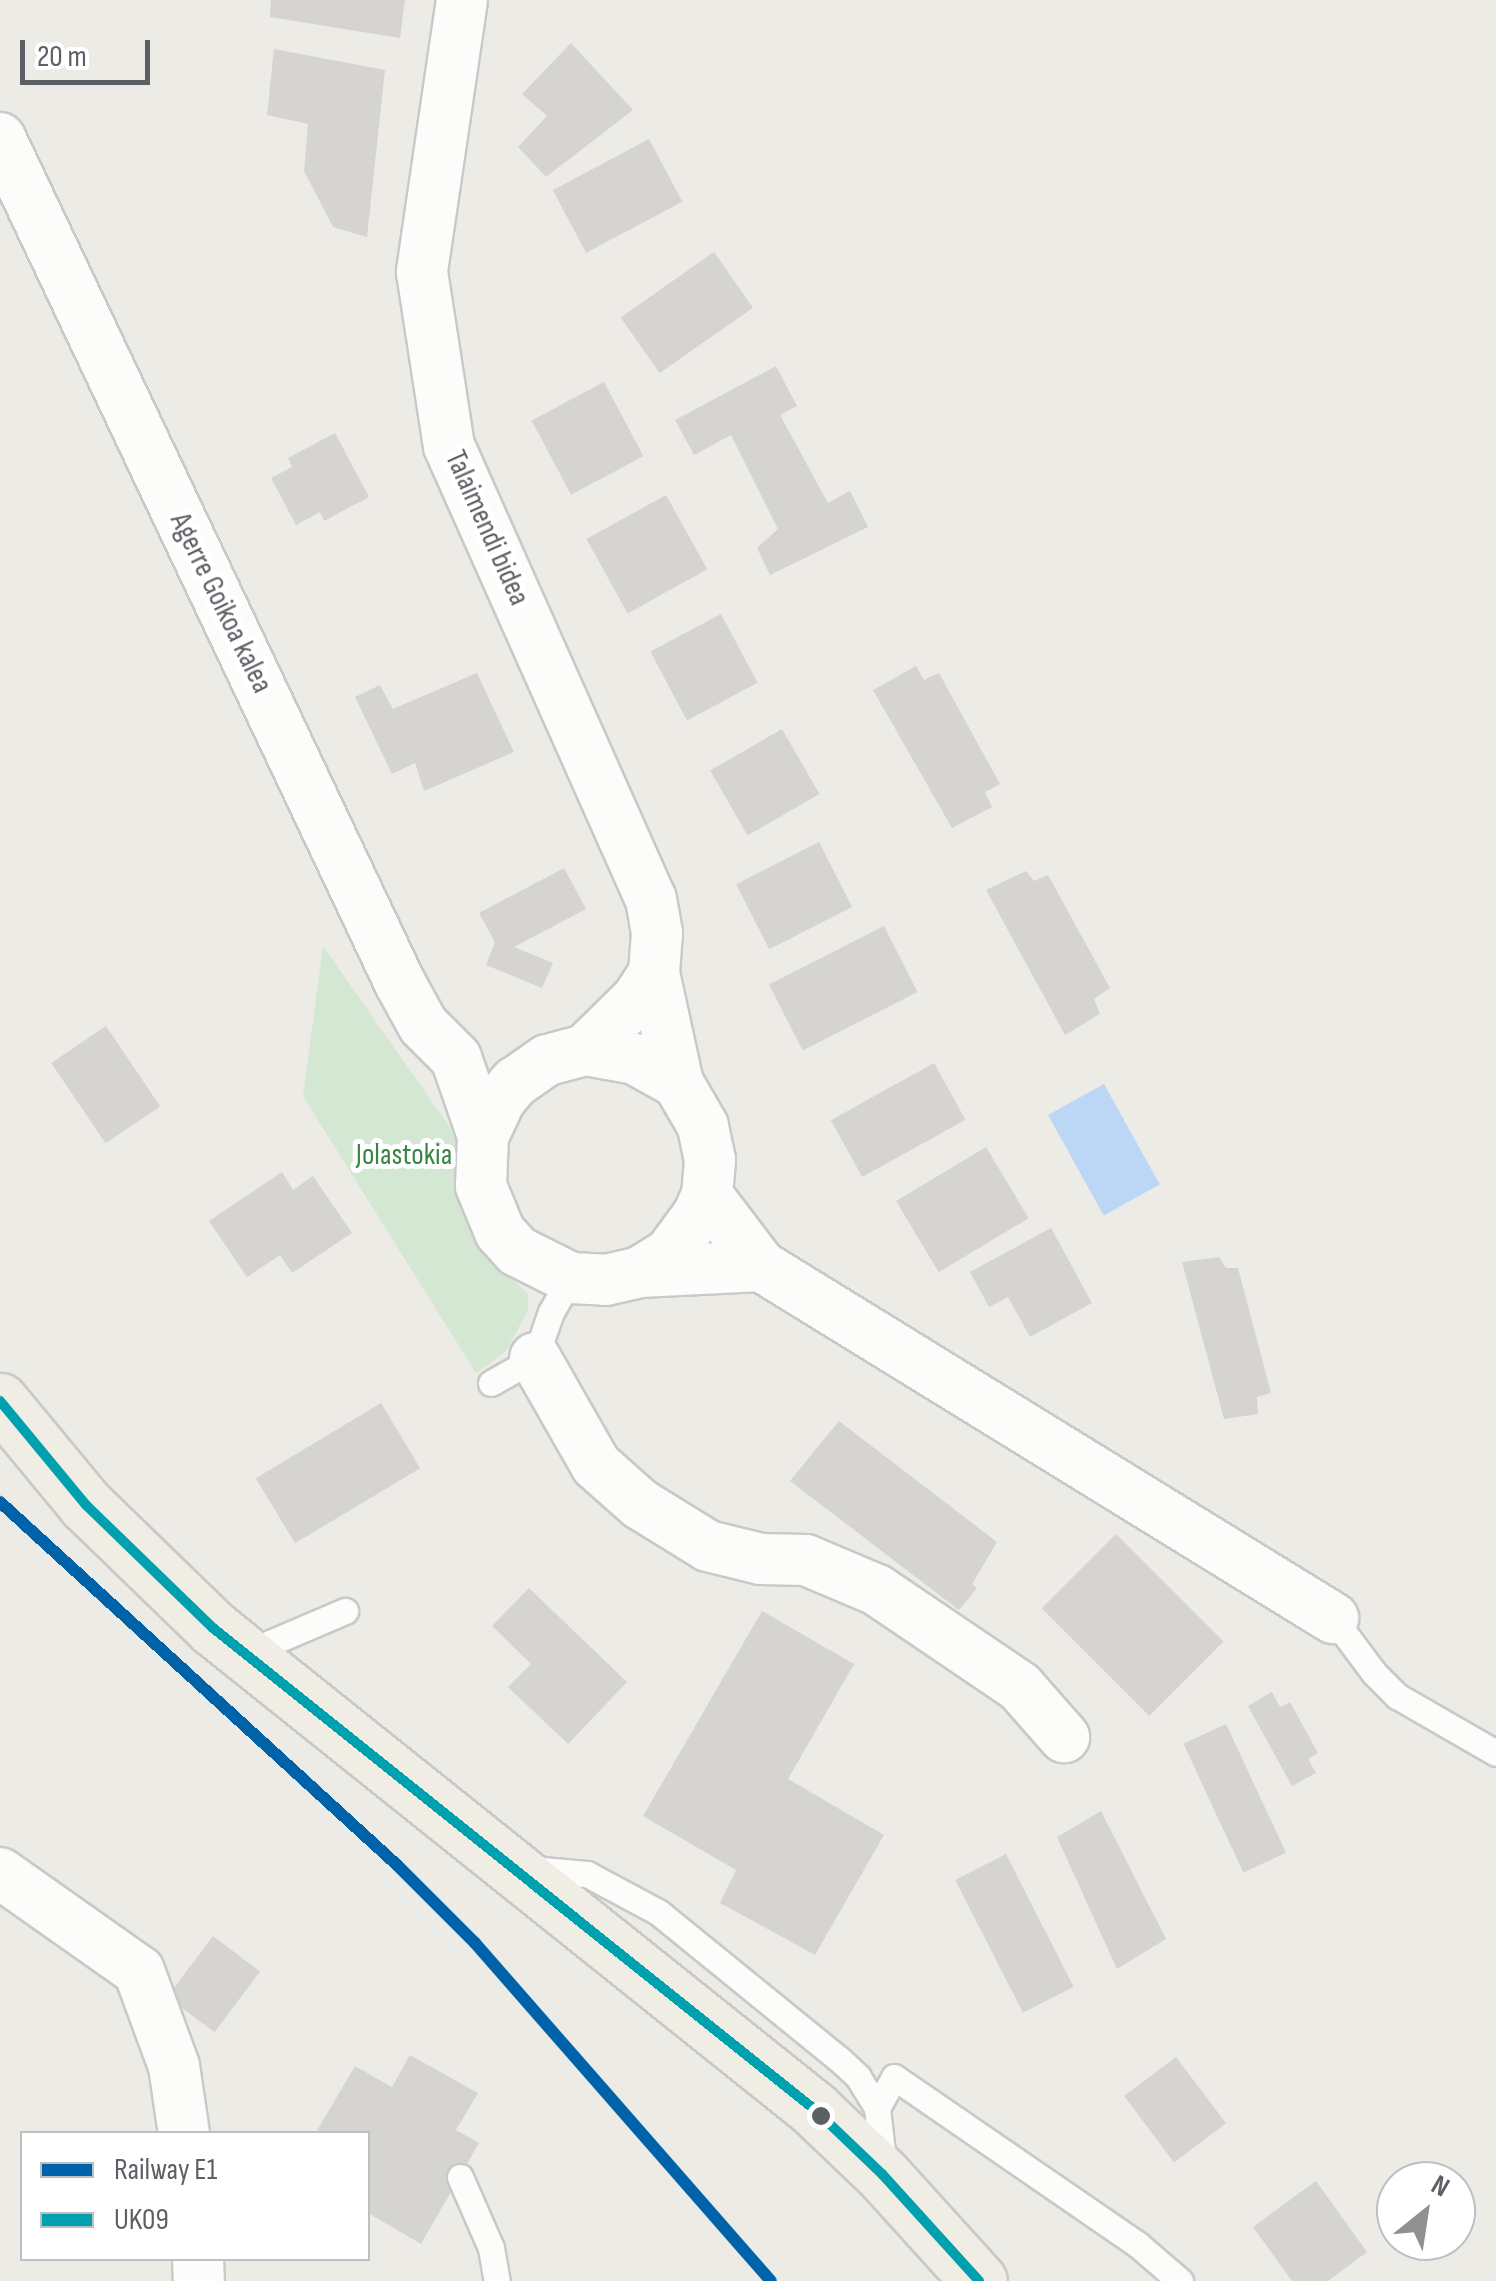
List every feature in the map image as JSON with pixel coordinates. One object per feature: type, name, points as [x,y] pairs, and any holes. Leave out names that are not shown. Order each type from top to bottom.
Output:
[{"type":"highway","points":[[0,1401],[86,1505],[140,1562],[244,1654],[814,2109],[883,2176],[979,2281]]},
{"type":"street","name":"Talaimendi bidea","points":[[462,0],[422,272],[449,446],[644,879],[657,933],[654,974],[678,1083]]},
{"type":"street","name":"Agerre Goikoa kalea","points":[[0,138],[400,983],[422,1025],[456,1058],[483,1136]]},
{"type":"street","points":[[584,1050],[637,999],[654,974]]},
{"type":"street","points":[[640,1272],[670,1254],[693,1228],[707,1195],[710,1160],[703,1126],[678,1083],[622,1054],[584,1050],[547,1060],[500,1100],[483,1136],[481,1186],[500,1232],[518,1251],[571,1278],[606,1280],[640,1272],[761,1266]]},
{"type":"street","points":[[456,1058],[532,1071]]},
{"type":"street","points":[[707,1195],[761,1266],[1333,1618]]},
{"type":"street","points":[[535,1358],[596,1465],[640,1504],[708,1546],[760,1559],[806,1560],[877,1590],[1020,1688],[1064,1738]]},
{"type":"street","points":[[0,1873],[139,1971],[174,2066],[184,2131]]},
{"type":"lane","points":[[492,1383],[535,1358],[551,1312],[571,1278]]},
{"type":"lane","points":[[244,1654],[345,1611]]},
{"type":"lane","points":[[1333,1618],[1374,1673],[1397,1696],[1496,1754]]},
{"type":"lane","points":[[511,1867],[587,1874],[658,1912],[839,2059],[858,2077],[877,2108],[885,2154],[883,2176]]},
{"type":"lane","points":[[877,2108],[894,2077],[1136,2244],[1180,2281]]},
{"type":"lane","points":[[460,2177],[491,2248],[497,2281]]},
{"type":"green space","name":"Jolastokia","points":[[323,946],[460,1142],[499,1266],[528,1294],[528,1310],[506,1351],[476,1373],[303,1096]]},
{"type":"water","points":[[1104,1084],[1160,1185],[1104,1216],[1048,1115]]},
{"type":"building","points":[[271,0],[405,0],[400,38],[270,17]]},
{"type":"building","points":[[571,43],[633,110],[546,177],[518,147],[547,116],[522,94]]},
{"type":"building","points":[[274,49],[385,70],[367,237],[333,227],[304,171],[308,124],[267,115]]},
{"type":"building","points":[[649,139],[682,202],[586,253],[553,190]]},
{"type":"building","points":[[714,252],[753,308],[660,373],[621,317]]},
{"type":"building","points":[[776,366],[797,406],[780,415],[828,503],[850,491],[868,527],[770,575],[757,548],[778,529],[731,435],[694,455],[675,420]]},
{"type":"building","points":[[604,382],[643,456],[571,495],[532,420]]},
{"type":"building","points":[[335,433],[369,497],[324,521],[320,512],[296,525],[271,478],[292,467],[288,458]]},
{"type":"building","points":[[666,495],[707,569],[628,613],[586,539]]},
{"type":"building","points":[[721,614],[758,683],[687,720],[650,652]]},
{"type":"building","points":[[916,666],[924,680],[939,673],[1000,784],[985,792],[992,807],[952,828],[873,690]]},
{"type":"building","points":[[477,673],[514,752],[424,791],[415,763],[392,774],[355,697],[380,685],[393,709]]},
{"type":"building","points":[[782,729],[820,794],[748,835],[710,770]]},
{"type":"building","points":[[819,842],[852,907],[769,949],[736,884]]},
{"type":"building","points":[[564,868],[586,909],[514,947],[553,963],[542,988],[486,965],[495,942],[479,913]]},
{"type":"building","points":[[1026,871],[1034,881],[1048,875],[1110,988],[1094,999],[1100,1014],[1065,1035],[986,890]]},
{"type":"building","points":[[884,926],[918,992],[803,1050],[769,985]]},
{"type":"building","points":[[106,1026],[160,1106],[106,1143],[51,1063]]},
{"type":"building","points":[[934,1063],[966,1120],[862,1177],[831,1120]]},
{"type":"building","points":[[986,1147],[1029,1218],[939,1272],[896,1201]]},
{"type":"building","points":[[282,1172],[293,1190],[313,1176],[352,1233],[292,1273],[280,1255],[247,1277],[209,1221]]},
{"type":"building","points":[[1051,1228],[1092,1303],[1030,1337],[1008,1297],[989,1307],[970,1272]]},
{"type":"building","points":[[1219,1257],[1226,1268],[1238,1268],[1271,1393],[1257,1397],[1258,1414],[1224,1419],[1182,1262]]},
{"type":"building","points":[[381,1403],[420,1468],[295,1543],[256,1478]]},
{"type":"building","points":[[839,1421],[997,1542],[972,1584],[977,1588],[959,1610],[790,1481]]},
{"type":"building","points":[[1116,1534],[1223,1641],[1149,1716],[1042,1608]]},
{"type":"building","points":[[529,1588],[627,1682],[568,1744],[508,1687],[531,1664],[492,1626]]},
{"type":"building","points":[[762,1611],[854,1664],[788,1779],[884,1835],[815,1955],[720,1903],[736,1870],[643,1816]]},
{"type":"building","points":[[1272,1692],[1280,1707],[1290,1702],[1318,1753],[1308,1759],[1316,1773],[1292,1786],[1248,1706]]},
{"type":"building","points":[[1226,1724],[1286,1853],[1243,1873],[1183,1744]]},
{"type":"building","points":[[1101,1811],[1166,1939],[1117,1969],[1057,1837]]},
{"type":"building","points":[[1006,1854],[1074,1987],[1023,2013],[955,1880]]},
{"type":"building","points":[[213,1936],[260,1972],[214,2032],[167,1997]]},
{"type":"building","points":[[410,2055],[478,2093],[456,2130],[479,2143],[421,2244],[370,2214],[370,2131],[317,2131],[355,2066],[392,2087]]},
{"type":"building","points":[[1176,2057],[1226,2123],[1174,2162],[1124,2096]]},
{"type":"building","points":[[1316,2181],[1367,2252],[1328,2281],[1292,2281],[1253,2227]]},
{"type":"rail line","name":"E1","points":[[0,1502],[397,1865],[475,1943],[771,2281]]},
{"type":"transit line","name":"UK09","points":[[0,1401],[86,1505],[213,1628],[814,2109],[883,2175],[979,2281]]}]
